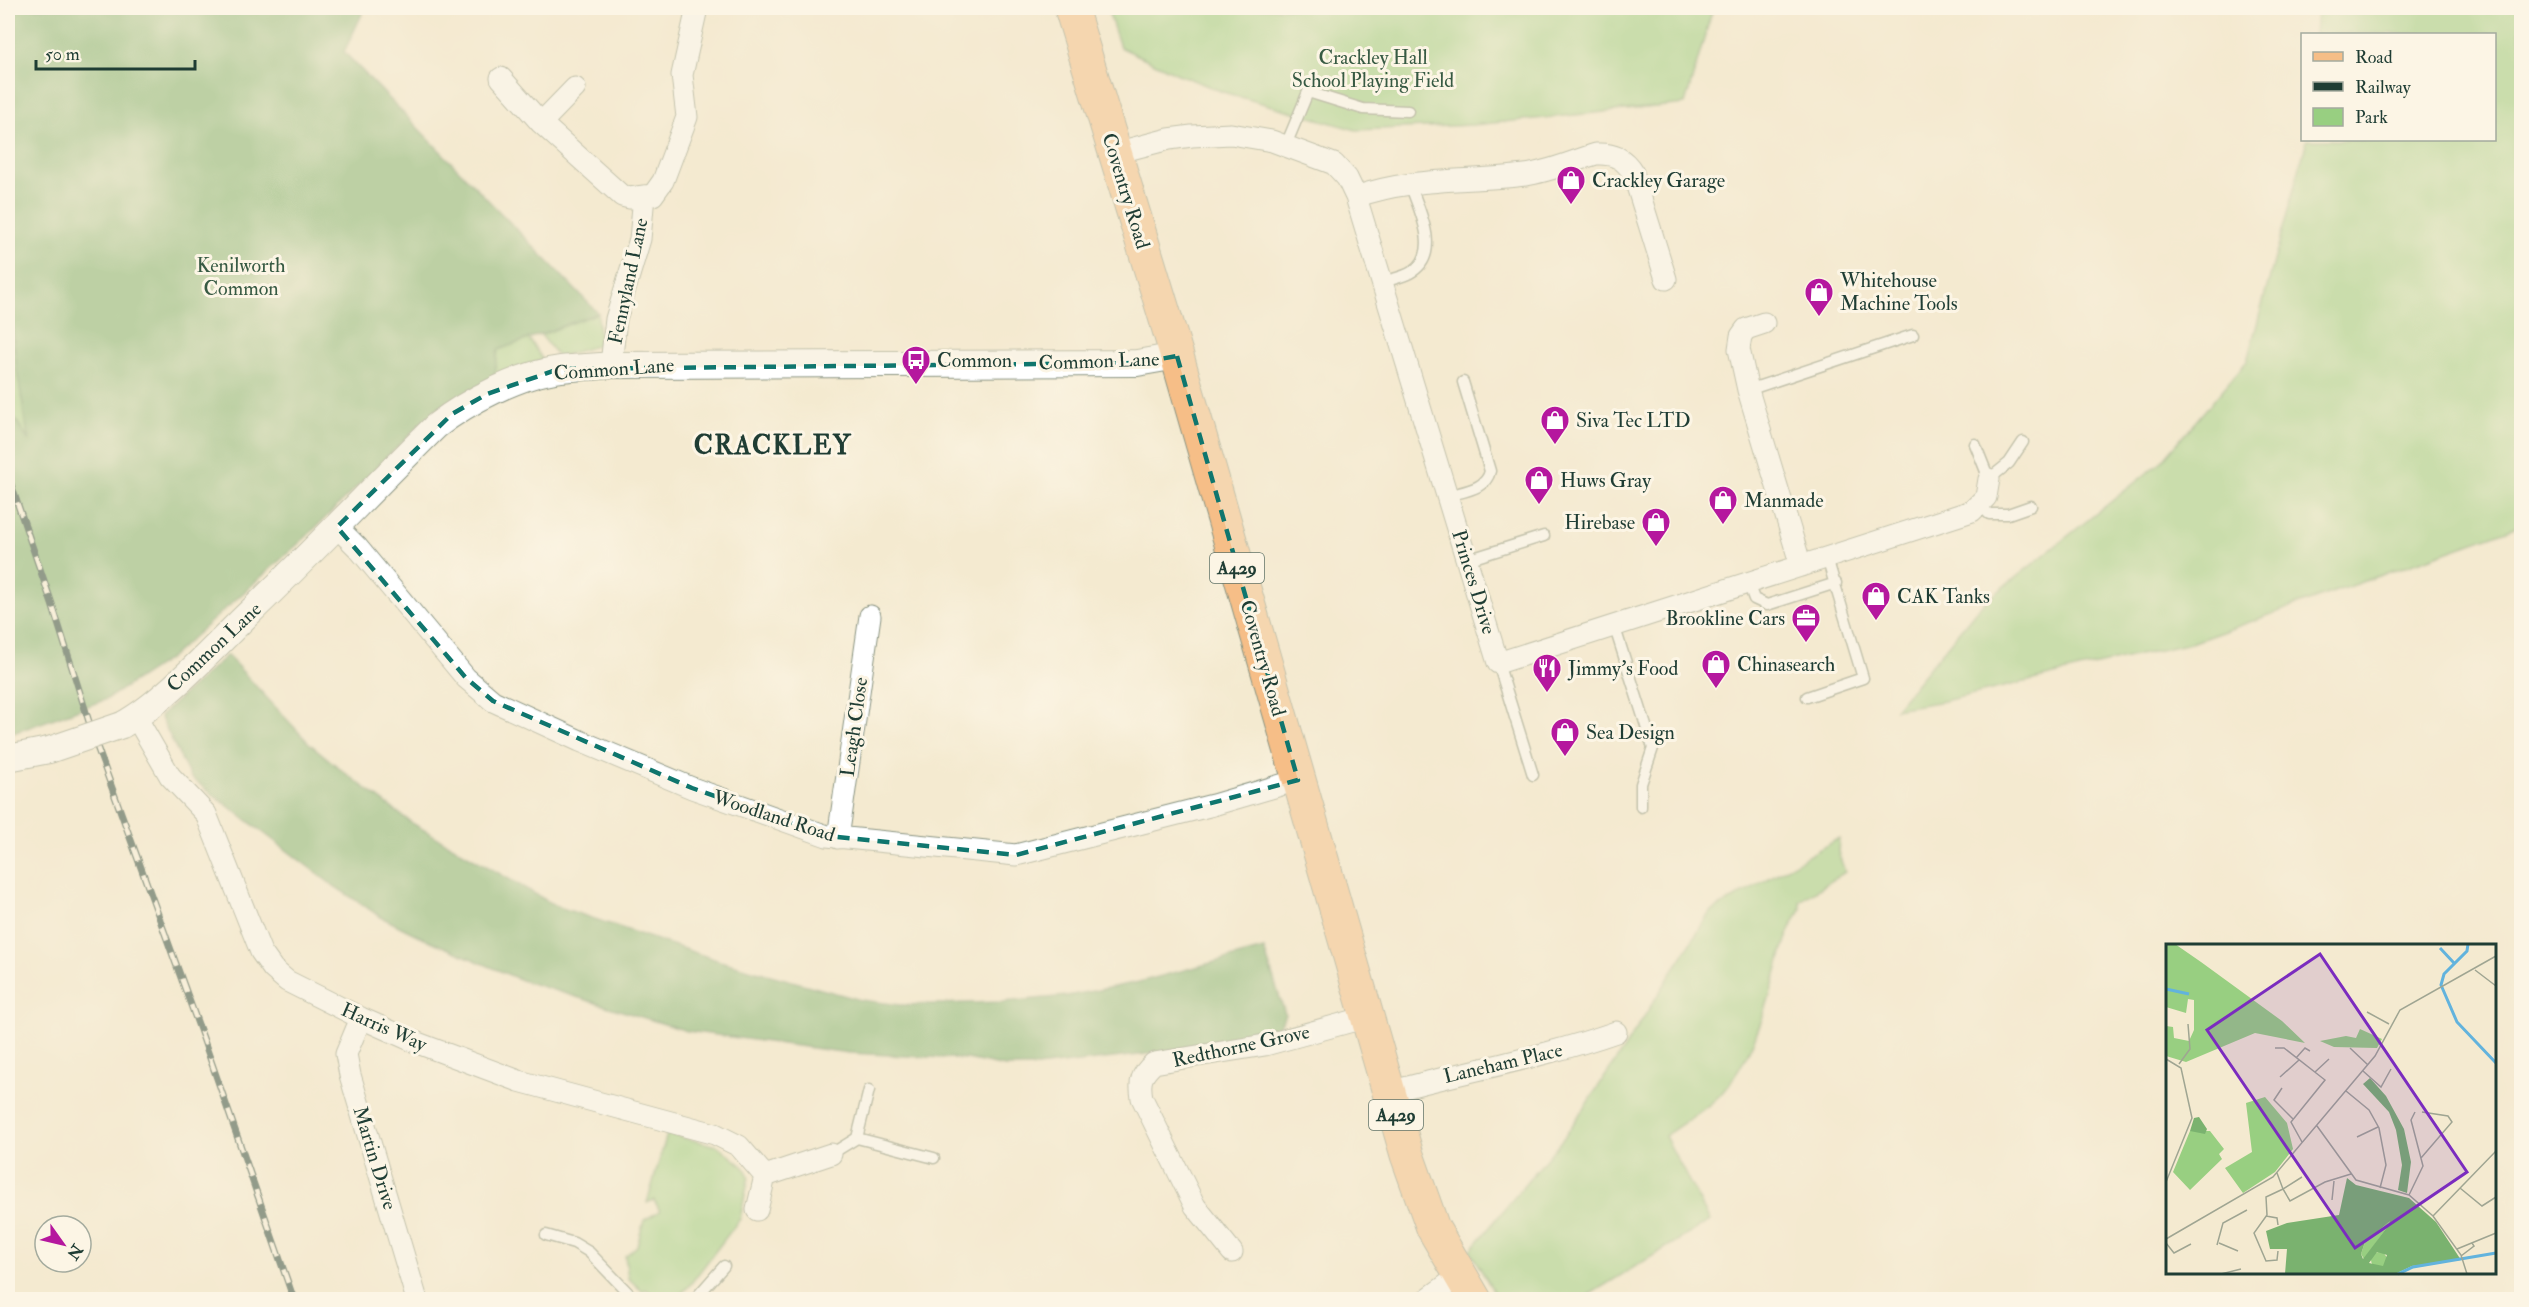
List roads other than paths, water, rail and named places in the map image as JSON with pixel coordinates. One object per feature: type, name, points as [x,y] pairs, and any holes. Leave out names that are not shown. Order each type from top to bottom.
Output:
[{"type":"main road","name":"Coventry Road","points":[[1071,8],[1177,356],[1298,780],[1421,1197],[1433,1228],[1467,1288]]},
{"type":"street","name":"Fennyland Lane","points":[[501,78],[541,123],[622,196],[630,198],[653,195],[663,181],[687,117],[682,75],[697,8]]},
{"type":"street","points":[[541,123],[575,88]]},
{"type":"street","name":"Princes Drive","points":[[1115,153],[1169,139],[1231,134],[1286,145],[1334,164],[1347,178],[1356,198],[1498,663]]},
{"type":"street","points":[[1356,198],[1378,189],[1410,184],[1529,175],[1596,154],[1608,153],[1619,157],[1627,164],[1638,185],[1666,279]]},
{"type":"street","name":"Fennyland Lane","points":[[611,365],[616,319],[640,239],[644,196]]},
{"type":"street","points":[[1764,322],[1746,329],[1739,343],[1748,390],[1801,566]]},
{"type":"street","name":"Common Lane","points":[[8,758],[49,750],[136,716],[206,655],[436,426],[469,402],[508,386],[559,369],[611,365],[1137,363],[1177,356]]},
{"type":"street","points":[[1498,663],[1972,511],[1986,497],[1989,479]]},
{"type":"street","name":"Woodland Road","points":[[337,527],[358,548],[466,678],[493,701],[580,741],[702,792],[838,838],[1017,855],[1213,805],[1298,780]]},
{"type":"street","name":"Leagh Close","points":[[838,838],[870,616]]},
{"type":"street","name":"Harris Way","points":[[136,716],[170,776],[206,814],[261,952],[273,969],[287,981],[361,1018],[416,1042],[519,1081],[715,1134],[739,1146],[765,1176]]},
{"type":"street","name":"Redthorne Grove","points":[[1232,1252],[1194,1206],[1142,1098],[1139,1082],[1144,1072],[1154,1063],[1265,1045],[1367,1017]]},
{"type":"street","name":"Martin Drive","points":[[361,1018],[346,1054],[350,1075],[417,1299]]},
{"type":"street","name":"Laneham Place","points":[[1389,1092],[1458,1073],[1527,1059],[1616,1032]]},
{"type":"street","points":[[757,1210],[765,1176],[831,1154]]},
{"type":"street","points":[[1426,1299],[1467,1288]]},
{"type":"lane","points":[[1286,145],[1308,92],[1362,109],[1408,111]]},
{"type":"lane","points":[[1382,282],[1414,271],[1426,254],[1428,240],[1410,184]]},
{"type":"lane","points":[[1748,390],[1913,335]]},
{"type":"lane","points":[[1447,496],[1481,486],[1488,479],[1490,471],[1463,382]]},
{"type":"lane","points":[[1975,444],[1989,479],[2009,463],[2023,442]]},
{"type":"lane","points":[[1980,505],[1989,514],[1998,515],[2031,506]]},
{"type":"lane","points":[[1467,560],[1544,536]]},
{"type":"lane","points":[[1807,698],[1863,678],[1827,558]]},
{"type":"lane","points":[[1748,583],[1754,598],[1767,604],[1836,583]]},
{"type":"lane","points":[[1614,625],[1653,748],[1641,784],[1641,807]]},
{"type":"lane","points":[[1498,663],[1533,775]]},
{"type":"lane","points":[[831,1154],[857,1138],[869,1090]]},
{"type":"lane","points":[[857,1138],[934,1158]]},
{"type":"lane","points":[[546,1234],[589,1252],[635,1299]]},
{"type":"lane","points":[[694,1299],[724,1266]]},
{"type":"railway","points":[[8,476],[52,604],[96,744],[203,1038],[294,1300]]},
{"type":"place","name":"Crackley Garage","points":[[1571,206]]},
{"type":"place","name":"Whitehouse Machine Tools","points":[[1819,318]]},
{"type":"place","name":"Common","points":[[916,386]]},
{"type":"place","name":"Siva Tec LTD","points":[[1555,446]]},
{"type":"place","name":"Huws Gray","points":[[1539,506]]},
{"type":"place","name":"Manmade","points":[[1723,526]]},
{"type":"place","name":"Hirebase","points":[[1656,548]]},
{"type":"place","name":"CAK Tanks","points":[[1876,622]]},
{"type":"place","name":"Brookline Cars","points":[[1806,644]]},
{"type":"place","name":"Chinasearch","points":[[1716,690]]},
{"type":"place","name":"Jimmy's Food","points":[[1547,694]]},
{"type":"place","name":"Sea Design","points":[[1565,758]]},
{"type":"district","name":"CRACKLEY","points":[[773,446]]},
{"type":"park label","name":"Crackley Hall School Playing Field","points":[[1373,68]]},
{"type":"park label","name":"Kenilworth Common","points":[[241,276]]}]
